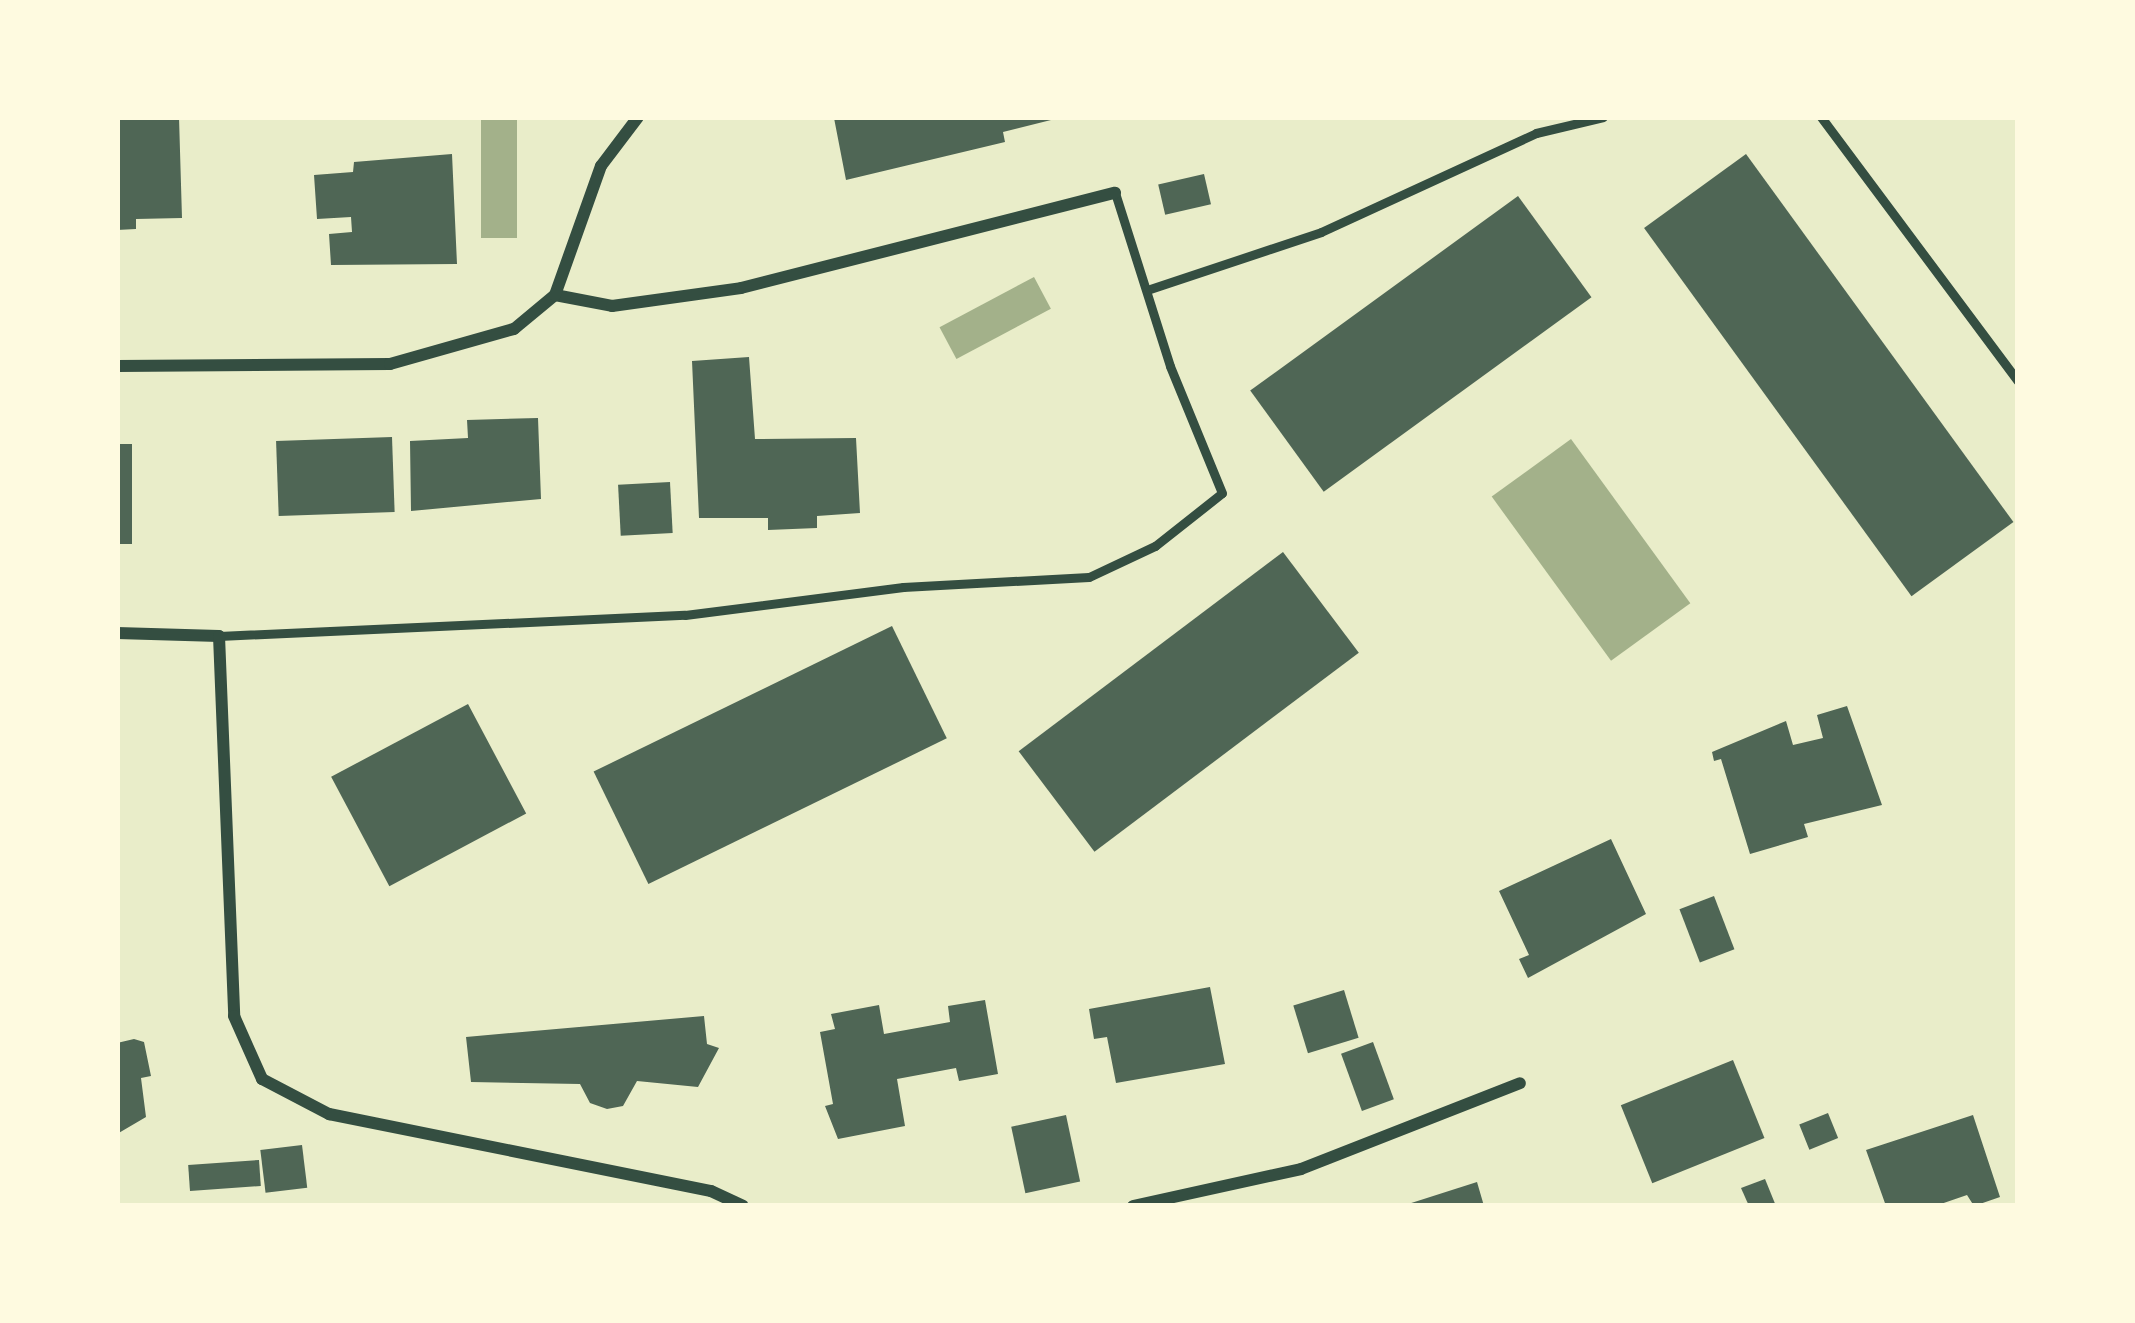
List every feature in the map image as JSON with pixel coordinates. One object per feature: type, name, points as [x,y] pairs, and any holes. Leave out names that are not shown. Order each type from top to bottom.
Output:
[{"type":"street","points":[[117,366],[390,364],[514,329],[555,295],[602,166],[638,117]]},
{"type":"street","points":[[555,295],[612,306],[741,288],[1114,193]]},
{"type":"street","points":[[117,633],[219,636],[234,1016],[262,1079],[329,1114],[711,1190],[743,1206]]},
{"type":"street","points":[[1132,1206],[1301,1169],[1520,1083]]},
{"type":"lane","points":[[1147,290],[1321,232],[1536,133],[1603,117]]},
{"type":"lane","points":[[1821,117],[2018,381]]},
{"type":"lane","points":[[219,636],[685,615],[903,587],[1089,577],[1155,546],[1222,493],[1114,193]]},
{"type":"shaded area","points":[[481,117],[517,117],[517,238],[481,238]]},
{"type":"shaded area","points":[[1034,277],[1051,309],[956,359],[940,327]]},
{"type":"shaded area","points":[[1571,439],[1690,603],[1611,661],[1492,497]]},
{"type":"building","points":[[117,117],[179,117],[182,218],[136,219],[136,229],[117,230]]},
{"type":"building","points":[[1063,117],[1003,132],[1005,142],[846,180],[834,118]]},
{"type":"building","points":[[452,154],[457,264],[331,265],[329,234],[352,232],[351,217],[317,219],[314,175],[353,172],[354,162]]},
{"type":"building","points":[[1746,154],[2013,522],[1912,596],[1644,228]]},
{"type":"building","points":[[1204,174],[1211,204],[1165,215],[1158,185]]},
{"type":"building","points":[[1518,196],[1591,297],[1324,492],[1250,391]]},
{"type":"building","points":[[749,357],[755,439],[856,438],[860,513],[817,516],[817,528],[768,530],[768,518],[699,518],[692,361]]},
{"type":"building","points":[[538,418],[541,499],[411,511],[410,441],[468,438],[467,420]]},
{"type":"building","points":[[392,437],[395,512],[279,516],[276,441]]},
{"type":"building","points":[[117,444],[132,444],[132,544],[117,544]]},
{"type":"building","points":[[670,482],[673,533],[621,536],[618,485]]},
{"type":"building","points":[[1283,552],[1359,653],[1094,852],[1019,751]]},
{"type":"building","points":[[892,626],[947,738],[648,884],[594,772]]},
{"type":"building","points":[[468,704],[526,813],[389,886],[331,777]]},
{"type":"building","points":[[1847,706],[1882,805],[1804,824],[1808,837],[1750,854],[1721,759],[1714,761],[1712,752],[1786,721],[1793,745],[1823,738],[1817,715]]},
{"type":"building","points":[[1611,839],[1646,914],[1528,978],[1519,959],[1529,955],[1499,891]]},
{"type":"building","points":[[1714,896],[1734,949],[1700,962],[1679,909]]},
{"type":"building","points":[[1210,987],[1225,1064],[1116,1083],[1107,1037],[1094,1039],[1089,1009]]},
{"type":"building","points":[[1344,990],[1359,1038],[1308,1053],[1293,1005]]},
{"type":"building","points":[[985,1000],[998,1074],[959,1081],[956,1068],[897,1079],[905,1126],[838,1139],[825,1106],[833,1104],[820,1032],[835,1029],[831,1014],[879,1005],[884,1034],[950,1022],[948,1006]]},
{"type":"building","points":[[704,1016],[707,1044],[719,1048],[698,1087],[637,1081],[623,1106],[607,1109],[590,1103],[580,1084],[471,1082],[466,1037]]},
{"type":"building","points":[[144,1042],[151,1076],[141,1078],[146,1117],[117,1134],[117,1043]]},
{"type":"building","points":[[1373,1042],[1394,1099],[1362,1111],[1341,1054]]},
{"type":"building","points":[[1733,1060],[1764,1138],[1652,1183],[1621,1105]]},
{"type":"building","points":[[1828,1113],[1838,1138],[1809,1150],[1799,1125]]},
{"type":"building","points":[[1066,1115],[1080,1182],[1025,1193],[1011,1127]]},
{"type":"building","points":[[1973,1115],[2000,1197],[1974,1206],[1967,1195],[1935,1206],[1886,1206],[1866,1150]]},
{"type":"building","points":[[302,1145],[307,1188],[266,1193],[260,1150]]},
{"type":"building","points":[[259,1160],[261,1186],[190,1191],[188,1165]]},
{"type":"building","points":[[1765,1179],[1776,1206],[1749,1206],[1741,1188]]},
{"type":"building","points":[[1477,1182],[1484,1206],[1405,1206],[1405,1205]]}]
